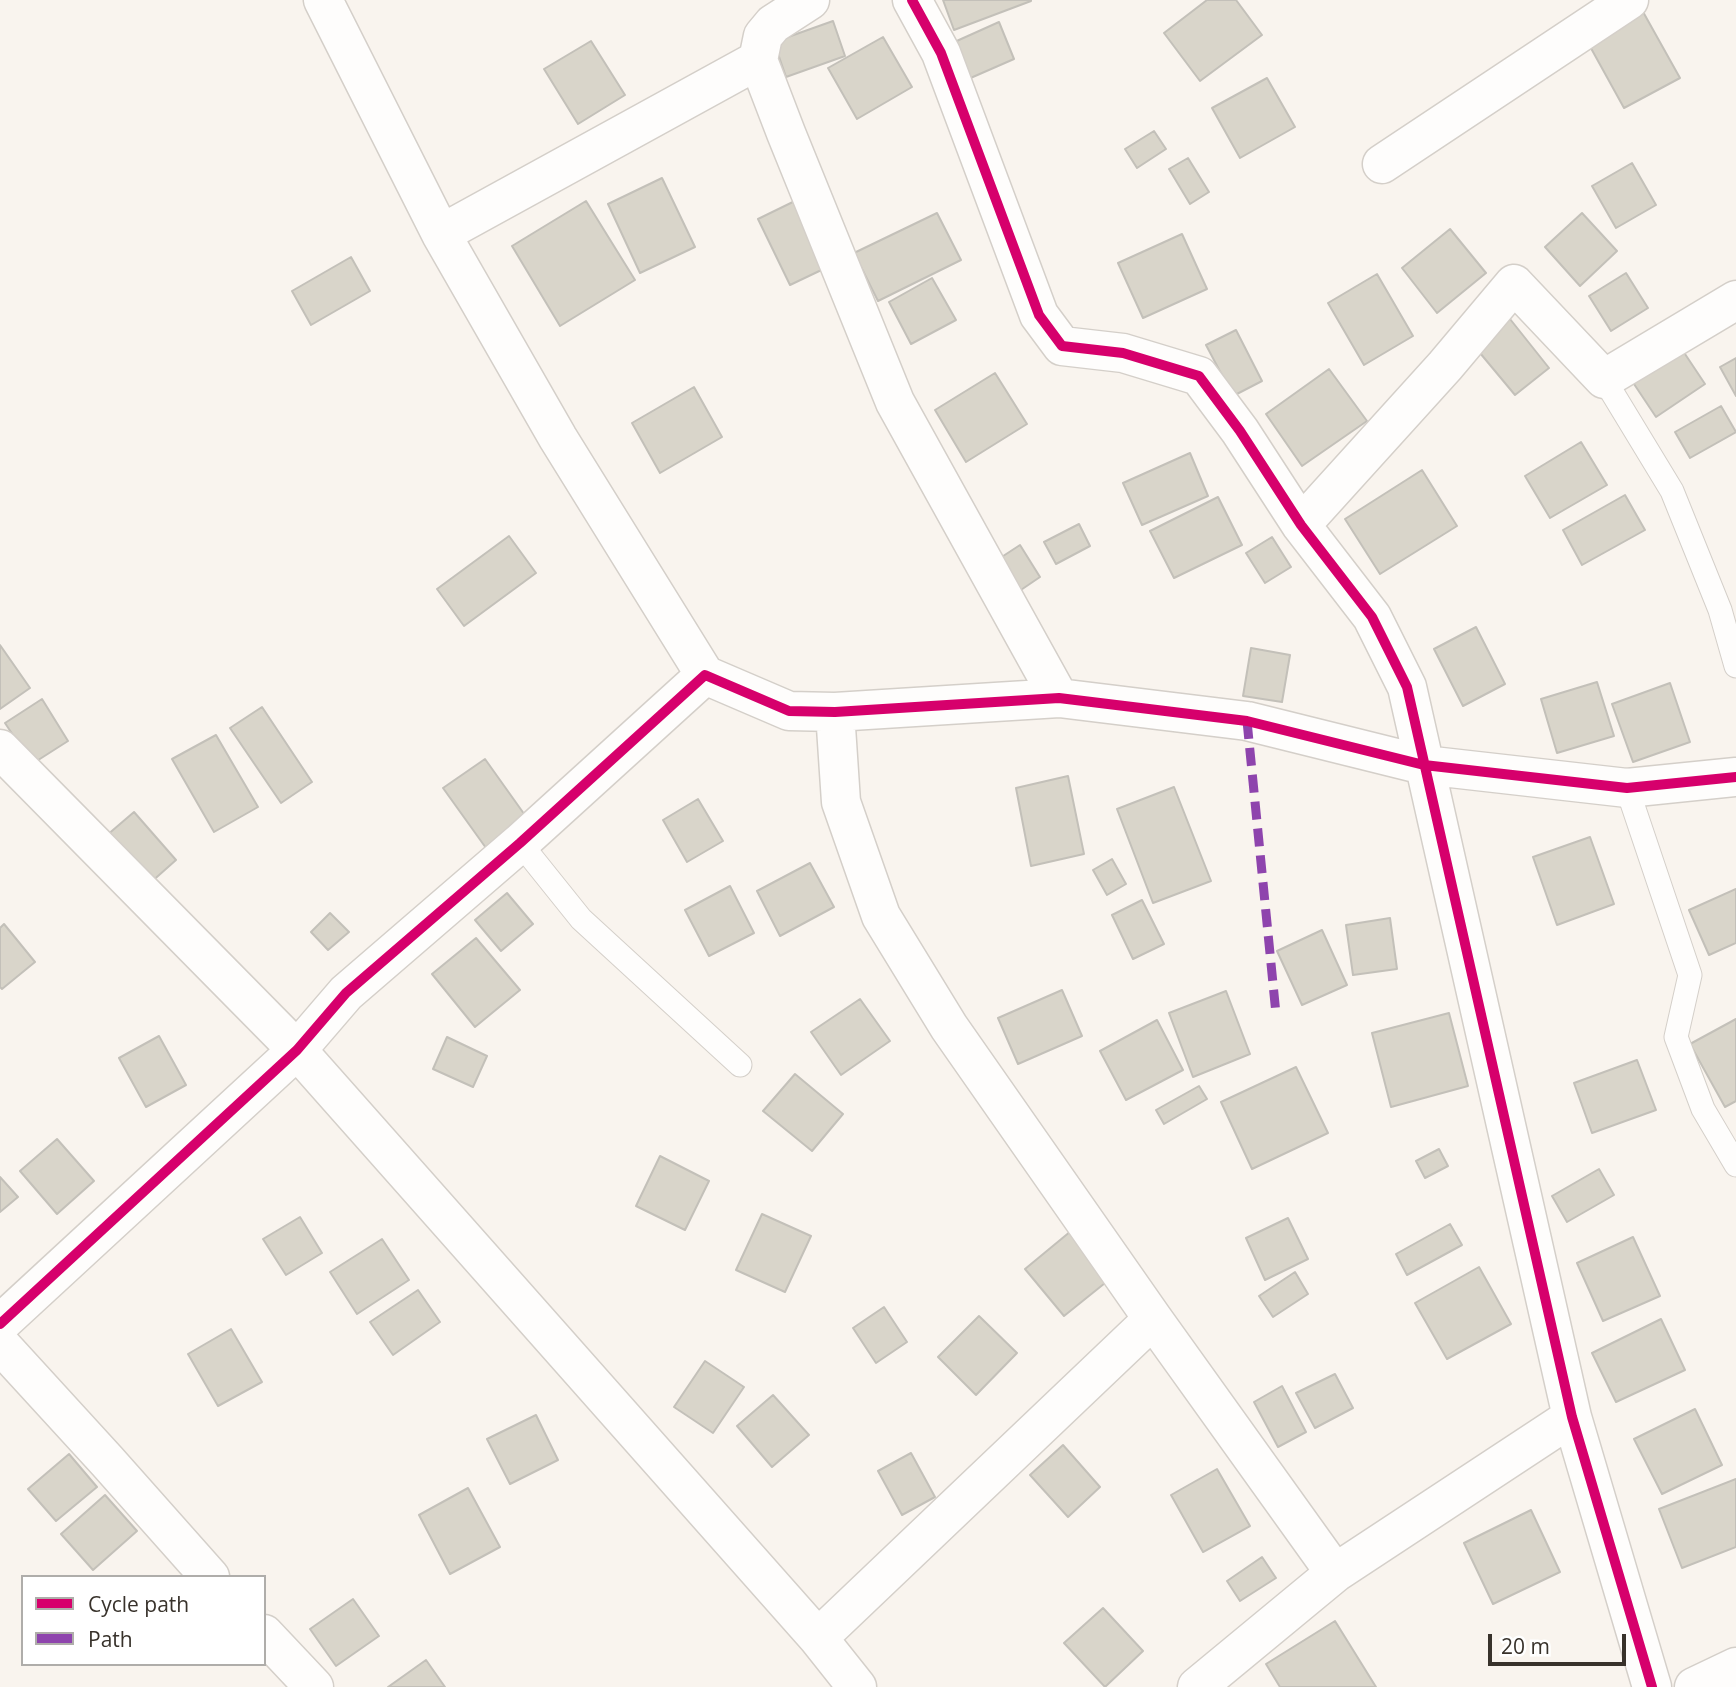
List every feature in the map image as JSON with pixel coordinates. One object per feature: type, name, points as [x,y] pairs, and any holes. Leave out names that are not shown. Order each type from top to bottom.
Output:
[{"type":"street","points":[[323,0],[441,234],[558,438],[705,675],[789,710],[835,712],[1059,698],[1247,721],[1424,765],[1626,788],[1736,777]]},
{"type":"street","points":[[810,0],[773,24],[763,36],[758,60],[895,402],[1059,698]]},
{"type":"street","points":[[912,0],[941,53],[1039,315],[1054,336],[1062,346],[1123,353],[1199,376],[1240,431],[1301,525],[1372,617],[1407,687],[1572,1417],[1652,1687]]},
{"type":"street","points":[[1382,164],[1629,0]]},
{"type":"street","points":[[441,234],[758,60]]},
{"type":"street","points":[[1301,525],[1445,366],[1514,284],[1604,379],[1736,300]]},
{"type":"street","points":[[0,1324],[297,1050],[346,993],[520,843],[705,675]]},
{"type":"street","points":[[835,712],[841,802],[881,916],[949,1027],[1335,1573]]},
{"type":"street","points":[[0,749],[297,1050],[818,1637],[857,1687]]},
{"type":"street","points":[[818,1637],[1153,1319]]},
{"type":"street","points":[[0,1344],[207,1575]]},
{"type":"street","points":[[1197,1687],[1335,1573],[1572,1417]]},
{"type":"street","points":[[266,1636],[314,1687]]},
{"type":"street","points":[[1694,1687],[1736,1667]]},
{"type":"lane","points":[[1604,379],[1672,491],[1720,610],[1736,666]]},
{"type":"lane","points":[[1626,788],[1690,975],[1676,1037],[1703,1109],[1736,1165]]},
{"type":"lane","points":[[520,843],[581,919],[740,1065]]},
{"type":"building","points":[[943,0],[1031,0],[1031,1],[954,30]]},
{"type":"building","points":[[1207,0],[1236,0],[1262,35],[1200,81],[1164,33]]},
{"type":"building","points":[[1642,10],[1680,78],[1624,108],[1587,41]]},
{"type":"building","points":[[833,21],[845,56],[786,77],[774,42]]},
{"type":"building","points":[[999,22],[1014,59],[966,80],[950,44]]},
{"type":"building","points":[[883,37],[912,87],[857,119],[828,68]]},
{"type":"building","points":[[591,41],[625,95],[578,124],[544,69]]},
{"type":"building","points":[[1267,78],[1295,127],[1240,158],[1212,108]]},
{"type":"building","points":[[1154,131],[1166,149],[1137,168],[1125,149]]},
{"type":"building","points":[[1188,158],[1209,192],[1190,204],[1169,169]]},
{"type":"building","points":[[1632,163],[1656,205],[1616,228],[1592,186]]},
{"type":"building","points":[[662,178],[695,247],[640,273],[608,204]]},
{"type":"building","points":[[801,198],[834,264],[790,285],[758,219]]},
{"type":"building","points":[[586,201],[635,280],[560,326],[512,246]]},
{"type":"building","points":[[937,213],[961,260],[878,301],[854,253]]},
{"type":"building","points":[[1582,213],[1617,251],[1580,286],[1545,247]]},
{"type":"building","points":[[1450,229],[1486,273],[1437,313],[1402,268]]},
{"type":"building","points":[[1182,234],[1207,289],[1143,318],[1118,263]]},
{"type":"building","points":[[351,257],[370,291],[311,325],[292,291]]},
{"type":"building","points":[[1626,273],[1648,308],[1611,331],[1589,296]]},
{"type":"building","points":[[1377,274],[1413,336],[1364,365],[1328,303]]},
{"type":"building","points":[[932,278],[956,320],[911,344],[889,302]]},
{"type":"building","points":[[1510,319],[1549,368],[1515,395],[1475,347]]},
{"type":"building","points":[[1236,330],[1262,381],[1233,396],[1206,345]]},
{"type":"building","points":[[1681,348],[1705,384],[1656,417],[1632,381]]},
{"type":"building","points":[[1736,358],[1736,396],[1720,367]]},
{"type":"building","points":[[1329,369],[1367,421],[1302,466],[1266,414]]},
{"type":"building","points":[[995,373],[1027,424],[966,462],[935,410]]},
{"type":"building","points":[[694,387],[722,437],[660,473],[632,423]]},
{"type":"building","points":[[1721,406],[1736,432],[1690,458],[1675,432]]},
{"type":"building","points":[[1581,442],[1607,485],[1550,518],[1525,476]]},
{"type":"building","points":[[1190,453],[1208,496],[1142,525],[1123,483]]},
{"type":"building","points":[[1422,470],[1457,526],[1380,574],[1345,519]]},
{"type":"building","points":[[1625,495],[1645,530],[1582,565],[1563,530]]},
{"type":"building","points":[[1218,497],[1242,545],[1174,578],[1150,531]]},
{"type":"building","points":[[1079,524],[1090,546],[1056,564],[1044,542]]},
{"type":"building","points":[[509,536],[536,573],[464,626],[437,589]]},
{"type":"building","points":[[1272,537],[1291,567],[1265,583],[1246,553]]},
{"type":"building","points":[[1020,545],[1040,577],[1015,594],[994,562]]},
{"type":"building","points":[[1476,627],[1505,684],[1463,706],[1434,649]]},
{"type":"building","points":[[0,645],[30,688],[0,709]]},
{"type":"building","points":[[1251,648],[1290,655],[1282,702],[1243,696]]},
{"type":"building","points":[[1597,682],[1614,736],[1557,753],[1541,699]]},
{"type":"building","points":[[1670,683],[1690,742],[1633,762],[1612,704]]},
{"type":"building","points":[[42,699],[68,741],[32,764],[5,723]]},
{"type":"building","points":[[262,707],[312,782],[281,803],[230,728]]},
{"type":"building","points":[[216,735],[258,807],[214,832],[172,759]]},
{"type":"building","points":[[485,759],[527,818],[486,848],[443,788]]},
{"type":"building","points":[[1068,776],[1084,854],[1031,866],[1016,788]]},
{"type":"building","points":[[1174,787],[1211,881],[1153,903],[1117,809]]},
{"type":"building","points":[[698,799],[723,841],[687,862],[663,820]]},
{"type":"building","points":[[134,812],[176,860],[149,884],[106,836]]},
{"type":"building","points":[[1590,837],[1614,904],[1557,925],[1533,857]]},
{"type":"building","points":[[1112,859],[1126,884],[1107,895],[1093,870]]},
{"type":"building","points":[[810,863],[834,907],[780,936],[757,891]]},
{"type":"building","points":[[730,886],[754,933],[709,956],[685,910]]},
{"type":"building","points":[[1736,889],[1736,943],[1709,955],[1689,910]]},
{"type":"building","points":[[507,893],[533,924],[501,951],[475,920]]},
{"type":"building","points":[[1142,900],[1164,944],[1133,959],[1112,915]]},
{"type":"building","points":[[330,913],[349,932],[328,950],[311,932]]},
{"type":"building","points":[[1390,918],[1397,969],[1353,975],[1346,925]]},
{"type":"building","points":[[4,924],[35,962],[2,989],[0,928]]},
{"type":"building","points":[[1322,930],[1347,985],[1302,1005],[1277,951]]},
{"type":"building","points":[[476,938],[520,990],[475,1027],[432,974]]},
{"type":"building","points":[[1062,990],[1082,1036],[1018,1064],[998,1018]]},
{"type":"building","points":[[1226,991],[1250,1054],[1193,1077],[1169,1013]]},
{"type":"building","points":[[860,999],[890,1041],[841,1075],[811,1032]]},
{"type":"building","points":[[1449,1013],[1468,1086],[1391,1107],[1372,1033]]},
{"type":"building","points":[[1736,1019],[1736,1101],[1725,1107],[1690,1044]]},
{"type":"building","points":[[1157,1020],[1183,1070],[1126,1100],[1100,1051]]},
{"type":"building","points":[[159,1036],[186,1085],[146,1107],[119,1058]]},
{"type":"building","points":[[447,1037],[487,1056],[473,1087],[433,1069]]},
{"type":"building","points":[[1637,1060],[1656,1110],[1592,1133],[1574,1083]]},
{"type":"building","points":[[1296,1067],[1328,1133],[1252,1169],[1221,1102]]},
{"type":"building","points":[[795,1074],[843,1114],[812,1151],[763,1111]]},
{"type":"building","points":[[1199,1086],[1207,1099],[1164,1124],[1156,1110]]},
{"type":"building","points":[[57,1139],[94,1181],[57,1214],[20,1171]]},
{"type":"building","points":[[1439,1149],[1448,1166],[1425,1178],[1416,1161]]},
{"type":"building","points":[[660,1156],[709,1181],[685,1230],[636,1206]]},
{"type":"building","points":[[1599,1169],[1614,1195],[1567,1222],[1552,1196]]},
{"type":"building","points":[[0,1177],[18,1197],[0,1212]]},
{"type":"building","points":[[762,1214],[811,1236],[785,1292],[736,1270]]},
{"type":"building","points":[[300,1217],[322,1253],[286,1275],[263,1239]]},
{"type":"building","points":[[1288,1218],[1308,1259],[1265,1280],[1246,1238]]},
{"type":"building","points":[[1450,1224],[1462,1245],[1407,1275],[1396,1254]]},
{"type":"building","points":[[1071,1231],[1110,1279],[1064,1316],[1025,1269]]},
{"type":"building","points":[[1633,1237],[1660,1296],[1603,1321],[1577,1263]]},
{"type":"building","points":[[382,1239],[409,1280],[357,1314],[330,1272]]},
{"type":"building","points":[[1479,1267],[1511,1324],[1447,1359],[1415,1303]]},
{"type":"building","points":[[1295,1272],[1308,1294],[1273,1317],[1259,1296]]},
{"type":"building","points":[[418,1290],[440,1322],[393,1355],[370,1322]]},
{"type":"building","points":[[884,1307],[907,1342],[876,1363],[853,1328]]},
{"type":"building","points":[[979,1316],[1017,1353],[976,1395],[938,1357]]},
{"type":"building","points":[[1661,1319],[1685,1370],[1616,1402],[1592,1353]]},
{"type":"building","points":[[231,1329],[262,1382],[218,1406],[188,1354]]},
{"type":"building","points":[[705,1361],[744,1387],[713,1433],[674,1407]]},
{"type":"building","points":[[1335,1374],[1353,1408],[1315,1428],[1296,1393]]},
{"type":"building","points":[[1282,1386],[1306,1432],[1278,1447],[1254,1402]]},
{"type":"building","points":[[773,1395],[809,1435],[772,1467],[737,1426]]},
{"type":"building","points":[[1695,1409],[1722,1465],[1662,1494],[1634,1439]]},
{"type":"building","points":[[536,1415],[558,1460],[510,1484],[487,1439]]},
{"type":"building","points":[[1063,1445],[1100,1487],[1068,1517],[1030,1475]]},
{"type":"building","points":[[911,1453],[935,1497],[902,1515],[878,1471]]},
{"type":"building","points":[[69,1454],[97,1487],[56,1521],[28,1489]]},
{"type":"building","points":[[1217,1469],[1250,1526],[1203,1552],[1171,1495]]},
{"type":"building","points":[[1736,1479],[1736,1547],[1682,1568],[1659,1509]]},
{"type":"building","points":[[468,1488],[500,1547],[450,1574],[419,1515]]},
{"type":"building","points":[[105,1495],[137,1531],[93,1570],[61,1534]]},
{"type":"building","points":[[1531,1510],[1560,1572],[1493,1604],[1464,1543]]},
{"type":"building","points":[[1262,1557],[1276,1578],[1240,1601],[1227,1581]]},
{"type":"building","points":[[353,1599],[379,1636],[336,1666],[310,1629]]},
{"type":"building","points":[[1103,1608],[1143,1651],[1105,1687],[1064,1643]]},
{"type":"building","points":[[1335,1621],[1376,1687],[1280,1687],[1266,1664]]},
{"type":"building","points":[[426,1660],[445,1687],[388,1687]]},
{"type":"marked path","points":[[1247,721],[1276,1014]]},
{"type":"cycle path","points":[[912,0],[941,53],[1039,315],[1062,346],[1123,353],[1199,376],[1240,431],[1301,525],[1372,617],[1407,687],[1572,1417],[1652,1687]]},
{"type":"cycle path","points":[[0,1324],[297,1050],[346,993],[520,843],[705,675],[789,711],[835,712],[1059,698],[1247,721],[1424,765],[1627,788],[1736,777]]}]
